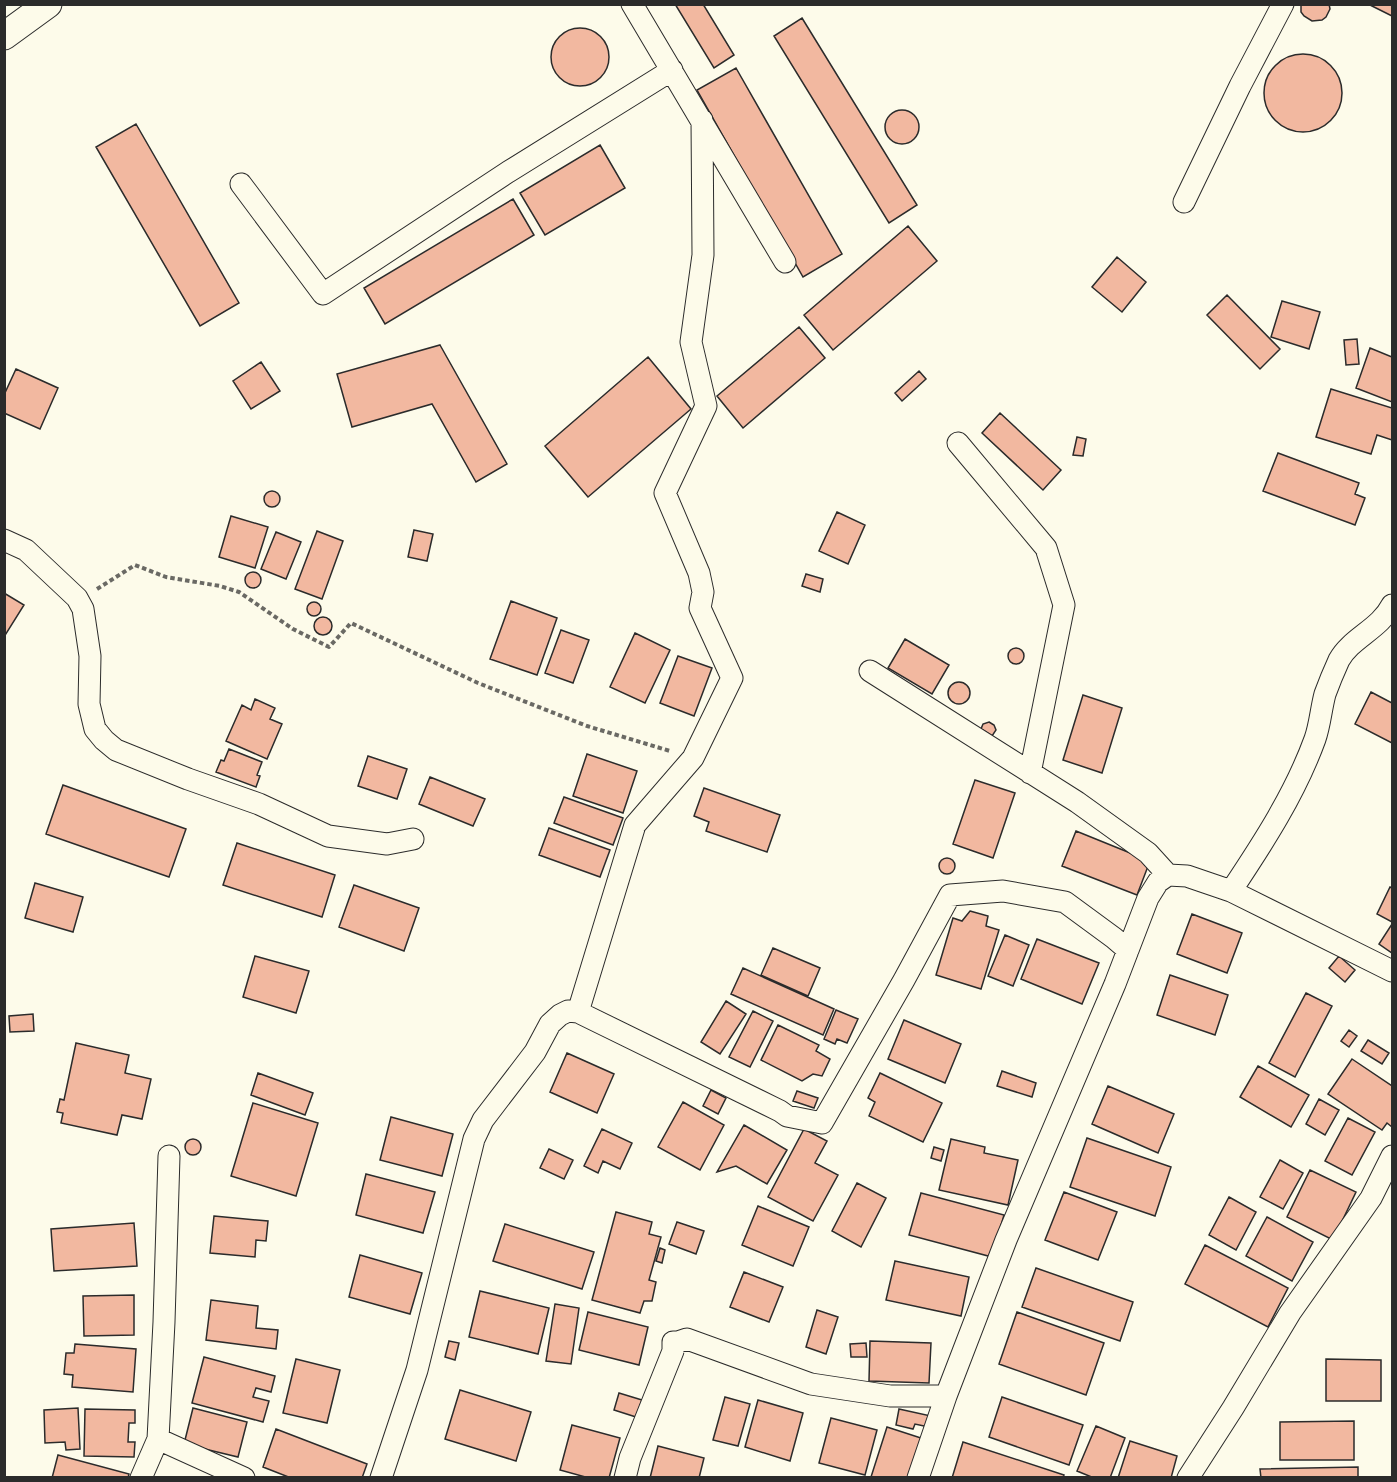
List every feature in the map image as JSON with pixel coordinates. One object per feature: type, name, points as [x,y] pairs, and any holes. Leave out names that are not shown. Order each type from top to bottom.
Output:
[{"type":"street","points":[[4,36],[48,4]]},
{"type":"street","points":[[632,4],[785,262]]},
{"type":"street","points":[[1184,202],[1240,86],[1284,4]]},
{"type":"street","points":[[241,184],[323,294],[508,172],[672,70]]},
{"type":"street","points":[[578,1012],[635,825],[693,758],[732,678],[700,608],[703,592],[699,573],[665,493],[706,406],[691,342],[703,255],[702,120]]},
{"type":"street","points":[[958,443],[1046,548],[1064,605],[1030,773]]},
{"type":"street","points":[[4,540],[26,550],[77,598],[83,609],[90,656],[89,704],[95,729],[116,750],[259,804],[328,836],[387,844],[413,839]]},
{"type":"street","points":[[1231,891],[1262,845],[1291,794],[1316,737],[1326,694],[1340,658],[1352,644],[1370,632],[1388,614],[1392,605]]},
{"type":"street","points":[[870,671],[1077,802],[1148,853],[1168,875]]},
{"type":"street","points":[[918,1478],[946,1396],[1005,1240],[1115,984],[1148,898],[1158,882],[1168,875],[1186,876],[1231,891],[1392,971]]},
{"type":"street","points":[[381,1478],[417,1370],[474,1139],[483,1120],[536,1052],[550,1024],[560,1015],[568,1011],[578,1012],[787,1116],[822,1124],[950,895],[1003,891],[1065,902],[1128,950]]},
{"type":"street","points":[[141,1478],[158,1439],[169,1156]]},
{"type":"street","points":[[1188,1478],[1290,1313],[1371,1198],[1392,1156]]},
{"type":"street","points":[[625,1478],[630,1458],[672,1351],[673,1342],[687,1339],[811,1384],[890,1396],[946,1396]]},
{"type":"street","points":[[158,1439],[244,1478]]},
{"type":"path","points":[[77,598],[95,591],[135,565],[166,578],[220,586],[239,592],[293,629],[329,647],[351,623],[478,683],[587,726],[693,758]]},
{"type":"building","points":[[675,4],[703,4],[734,55],[714,68]]},
{"type":"building","points":[[1301,4],[1329,4],[1330,9],[1322,20],[1312,21],[1301,12]]},
{"type":"building","points":[[1368,4],[1392,4],[1392,16]]},
{"type":"building","points":[[802,18],[917,205],[889,223],[774,36]]},
{"type":"building","points":[[580,28],[596,33],[604,41],[609,57],[604,73],[596,81],[580,86],[564,81],[556,73],[551,57],[556,41],[564,33]]},
{"type":"building","points":[[1303,54],[1318,57],[1331,65],[1339,78],[1342,93],[1339,108],[1331,121],[1318,129],[1303,132],[1288,129],[1275,121],[1267,108],[1264,93],[1267,78],[1275,65],[1288,57]]},
{"type":"building","points":[[736,68],[842,254],[803,277],[697,90]]},
{"type":"building","points":[[902,110],[914,115],[919,127],[914,139],[902,144],[890,139],[885,127],[890,115]]},
{"type":"building","points":[[136,124],[239,303],[200,326],[96,147]]},
{"type":"building","points":[[600,145],[625,188],[545,235],[520,193]]},
{"type":"building","points":[[513,199],[534,235],[385,324],[364,288]]},
{"type":"building","points":[[908,226],[937,261],[833,350],[804,315]]},
{"type":"building","points":[[1117,257],[1146,282],[1122,312],[1092,287]]},
{"type":"building","points":[[1227,295],[1280,349],[1260,369],[1207,315]]},
{"type":"building","points":[[1282,301],[1320,312],[1309,349],[1271,337]]},
{"type":"building","points":[[799,327],[825,358],[743,428],[717,396]]},
{"type":"building","points":[[1357,339],[1359,364],[1346,365],[1344,340]]},
{"type":"building","points":[[440,345],[507,464],[476,482],[432,404],[352,427],[337,374]]},
{"type":"building","points":[[1370,348],[1392,357],[1392,402],[1356,388]]},
{"type":"building","points":[[648,357],[691,409],[588,497],[545,446]]},
{"type":"building","points":[[261,362],[280,391],[251,409],[233,381]]},
{"type":"building","points":[[16,369],[58,388],[40,429],[4,413],[4,395]]},
{"type":"building","points":[[919,371],[926,379],[902,401],[895,393]]},
{"type":"building","points":[[1331,389],[1392,408],[1392,440],[1377,435],[1371,454],[1316,437]]},
{"type":"building","points":[[1000,413],[1061,470],[1043,490],[982,433]]},
{"type":"building","points":[[1077,437],[1086,439],[1083,456],[1073,455]]},
{"type":"building","points":[[1278,453],[1359,483],[1355,494],[1365,498],[1355,525],[1263,491]]},
{"type":"building","points":[[272,491],[278,493],[280,499],[278,505],[272,507],[266,505],[264,499],[266,493]]},
{"type":"building","points":[[837,512],[865,525],[848,564],[819,551]]},
{"type":"building","points":[[231,516],[268,527],[255,568],[219,557]]},
{"type":"building","points":[[414,530],[433,534],[427,561],[408,557]]},
{"type":"building","points":[[317,531],[343,541],[322,599],[295,589]]},
{"type":"building","points":[[276,532],[301,542],[286,579],[261,569]]},
{"type":"building","points":[[253,572],[259,574],[261,580],[259,586],[253,588],[247,586],[245,580],[247,574]]},
{"type":"building","points":[[806,574],[823,579],[820,592],[802,586]]},
{"type":"building","points":[[4,593],[24,605],[4,637]]},
{"type":"building","points":[[511,601],[557,618],[537,675],[490,659]]},
{"type":"building","points":[[314,602],[319,604],[321,609],[319,614],[314,616],[309,614],[307,609],[309,604]]},
{"type":"building","points":[[323,617],[329,620],[332,626],[329,632],[323,635],[317,632],[314,626],[317,620]]},
{"type":"building","points":[[561,630],[589,640],[573,683],[545,673]]},
{"type":"building","points":[[635,633],[670,650],[645,703],[610,687]]},
{"type":"building","points":[[905,639],[949,665],[932,694],[888,668]]},
{"type":"building","points":[[1016,648],[1024,656],[1016,664],[1008,656]]},
{"type":"building","points":[[678,656],[712,668],[694,716],[660,703]]},
{"type":"building","points":[[959,682],[967,685],[970,693],[967,701],[959,704],[951,701],[948,693],[951,685]]},
{"type":"building","points":[[1371,692],[1392,703],[1392,743],[1355,724]]},
{"type":"building","points":[[1083,695],[1122,708],[1102,773],[1063,760]]},
{"type":"building","points":[[255,699],[275,708],[270,719],[282,724],[267,759],[226,741],[242,705],[251,710]]},
{"type":"building","points":[[989,722],[996,730],[992,736],[981,729],[983,724]]},
{"type":"building","points":[[229,749],[262,762],[257,775],[260,776],[256,787],[216,772]]},
{"type":"building","points":[[587,754],[637,771],[623,813],[573,796]]},
{"type":"building","points":[[368,756],[407,769],[397,799],[358,786]]},
{"type":"building","points":[[430,777],[485,799],[473,826],[419,804]]},
{"type":"building","points":[[975,780],[1015,793],[993,858],[953,844]]},
{"type":"building","points":[[63,785],[186,829],[169,877],[46,834]]},
{"type":"building","points":[[704,788],[780,815],[767,852],[706,831],[709,822],[694,816]]},
{"type":"building","points":[[564,797],[623,818],[613,845],[554,823]]},
{"type":"building","points":[[549,828],[610,850],[600,877],[539,855]]},
{"type":"building","points":[[1076,831],[1150,861],[1137,895],[1062,866]]},
{"type":"building","points":[[237,843],[335,875],[322,917],[223,885]]},
{"type":"building","points":[[944,858],[950,858],[955,866],[953,872],[944,874],[939,869],[939,863]]},
{"type":"building","points":[[35,883],[83,897],[73,932],[25,918]]},
{"type":"building","points":[[354,885],[419,908],[404,951],[339,927]]},
{"type":"building","points":[[1390,887],[1392,888],[1392,922],[1377,914]]},
{"type":"building","points":[[970,911],[988,916],[986,926],[999,930],[981,989],[936,975],[953,918],[962,921]]},
{"type":"building","points":[[1192,914],[1242,933],[1227,973],[1177,954]]},
{"type":"building","points":[[1392,924],[1392,953],[1379,944]]},
{"type":"building","points":[[1005,935],[1029,945],[1013,986],[988,976]]},
{"type":"building","points":[[1037,939],[1099,963],[1082,1004],[1021,979]]},
{"type":"building","points":[[773,948],[820,968],[808,996],[761,975]]},
{"type":"building","points":[[255,956],[309,971],[296,1013],[243,997]]},
{"type":"building","points":[[1339,956],[1355,970],[1345,982],[1329,968]]},
{"type":"building","points":[[743,968],[834,1009],[823,1035],[731,994]]},
{"type":"building","points":[[1170,975],[1228,995],[1215,1035],[1157,1015]]},
{"type":"building","points":[[1306,993],[1332,1006],[1295,1077],[1269,1063]]},
{"type":"building","points":[[726,1001],[746,1014],[720,1054],[701,1042]]},
{"type":"building","points":[[836,1010],[858,1019],[847,1043],[837,1039],[835,1044],[824,1039]]},
{"type":"building","points":[[753,1011],[773,1021],[750,1067],[729,1057]]},
{"type":"building","points":[[33,1014],[34,1031],[10,1032],[9,1016]]},
{"type":"building","points":[[904,1020],[961,1044],[945,1083],[888,1059]]},
{"type":"building","points":[[778,1025],[819,1045],[816,1051],[830,1059],[822,1076],[813,1074],[802,1081],[761,1060]]},
{"type":"building","points":[[1349,1030],[1357,1036],[1349,1047],[1341,1041]]},
{"type":"building","points":[[1368,1040],[1389,1053],[1382,1064],[1361,1051]]},
{"type":"building","points":[[76,1043],[129,1055],[125,1073],[151,1079],[142,1119],[122,1115],[117,1135],[61,1123],[63,1113],[57,1112],[60,1099],[64,1100]]},
{"type":"building","points":[[567,1053],[614,1074],[597,1113],[550,1092]]},
{"type":"building","points":[[1352,1059],[1392,1086],[1392,1127],[1387,1123],[1382,1130],[1328,1094]]},
{"type":"building","points":[[1258,1066],[1309,1095],[1291,1127],[1240,1097]]},
{"type":"building","points":[[1002,1071],[1036,1083],[1032,1097],[997,1086]]},
{"type":"building","points":[[258,1073],[313,1093],[305,1115],[251,1095]]},
{"type":"building","points":[[880,1073],[942,1103],[923,1142],[869,1116],[875,1102],[868,1098]]},
{"type":"building","points":[[1108,1086],[1174,1114],[1158,1153],[1092,1124]]},
{"type":"building","points":[[711,1090],[726,1098],[718,1114],[703,1106]]},
{"type":"building","points":[[797,1091],[818,1098],[814,1108],[793,1101]]},
{"type":"building","points":[[1319,1099],[1339,1110],[1325,1135],[1306,1124]]},
{"type":"building","points":[[683,1102],[724,1125],[700,1170],[658,1147]]},
{"type":"building","points":[[253,1103],[318,1123],[296,1196],[231,1176]]},
{"type":"building","points":[[391,1117],[453,1134],[442,1176],[380,1160]]},
{"type":"building","points":[[1348,1118],[1375,1132],[1352,1175],[1325,1161]]},
{"type":"building","points":[[744,1125],[787,1150],[767,1184],[736,1166],[717,1172]]},
{"type":"building","points":[[602,1129],[632,1143],[620,1169],[603,1161],[598,1173],[584,1166]]},
{"type":"building","points":[[804,1129],[827,1141],[815,1163],[838,1175],[813,1221],[768,1197]]},
{"type":"building","points":[[1087,1138],[1171,1167],[1155,1216],[1070,1187]]},
{"type":"building","points":[[193,1139],[199,1141],[201,1147],[199,1153],[193,1155],[187,1153],[185,1147],[187,1141]]},
{"type":"building","points":[[951,1139],[985,1147],[984,1153],[1018,1160],[1008,1205],[939,1190]]},
{"type":"building","points":[[934,1147],[944,1150],[941,1161],[931,1158]]},
{"type":"building","points":[[549,1149],[573,1160],[564,1179],[540,1168]]},
{"type":"building","points":[[1280,1160],[1303,1173],[1283,1209],[1260,1197]]},
{"type":"building","points":[[1310,1170],[1356,1192],[1333,1240],[1287,1217]]},
{"type":"building","points":[[366,1174],[435,1192],[423,1233],[356,1215]]},
{"type":"building","points":[[857,1183],[886,1198],[861,1247],[832,1231]]},
{"type":"building","points":[[1064,1192],[1117,1212],[1098,1260],[1045,1240]]},
{"type":"building","points":[[921,1193],[1004,1215],[992,1257],[909,1235]]},
{"type":"building","points":[[1229,1197],[1256,1212],[1236,1250],[1209,1235]]},
{"type":"building","points":[[758,1206],[809,1227],[793,1266],[742,1245]]},
{"type":"building","points":[[616,1212],[652,1222],[649,1234],[661,1237],[649,1280],[656,1282],[652,1301],[644,1301],[640,1313],[592,1300]]},
{"type":"building","points":[[214,1216],[268,1221],[266,1241],[256,1240],[255,1257],[210,1253]]},
{"type":"building","points":[[1267,1217],[1313,1242],[1292,1281],[1246,1256]]},
{"type":"building","points":[[677,1222],[704,1231],[696,1254],[669,1244]]},
{"type":"building","points":[[134,1223],[137,1266],[54,1271],[51,1229]]},
{"type":"building","points":[[505,1224],[594,1252],[582,1289],[493,1261]]},
{"type":"building","points":[[1205,1245],[1288,1288],[1268,1327],[1185,1284]]},
{"type":"building","points":[[660,1248],[665,1250],[662,1263],[656,1261]]},
{"type":"building","points":[[360,1255],[422,1273],[410,1314],[349,1297]]},
{"type":"building","points":[[895,1261],[969,1277],[961,1316],[886,1300]]},
{"type":"building","points":[[1036,1268],[1133,1302],[1120,1341],[1022,1307]]},
{"type":"building","points":[[744,1272],[783,1287],[769,1322],[730,1307]]},
{"type":"building","points":[[480,1291],[549,1308],[538,1354],[469,1337]]},
{"type":"building","points":[[134,1295],[134,1335],[84,1336],[83,1296]]},
{"type":"building","points":[[211,1300],[258,1306],[256,1328],[278,1330],[276,1349],[206,1340]]},
{"type":"building","points":[[555,1304],[579,1308],[571,1364],[546,1361]]},
{"type":"building","points":[[817,1310],[838,1317],[826,1354],[806,1347]]},
{"type":"building","points":[[588,1312],[648,1327],[639,1365],[579,1350]]},
{"type":"building","points":[[1017,1312],[1104,1343],[1086,1395],[999,1364]]},
{"type":"building","points":[[449,1341],[459,1343],[455,1360],[445,1357]]},
{"type":"building","points":[[870,1341],[931,1343],[929,1383],[869,1381]]},
{"type":"building","points":[[866,1343],[867,1357],[851,1357],[850,1344]]},
{"type":"building","points":[[75,1344],[136,1349],[133,1392],[72,1387],[73,1375],[64,1374],[66,1353],[74,1353]]},
{"type":"building","points":[[204,1357],[275,1376],[271,1392],[256,1388],[253,1397],[269,1401],[263,1422],[192,1403]]},
{"type":"building","points":[[296,1359],[340,1370],[327,1423],[283,1413]]},
{"type":"building","points":[[1326,1359],[1381,1360],[1381,1401],[1326,1401]]},
{"type":"building","points":[[460,1390],[531,1412],[516,1461],[445,1439]]},
{"type":"building","points":[[619,1393],[642,1400],[636,1417],[614,1410]]},
{"type":"building","points":[[725,1397],[750,1404],[738,1446],[713,1440]]},
{"type":"building","points":[[1002,1397],[1083,1425],[1069,1465],[989,1437]]},
{"type":"building","points":[[758,1400],[803,1413],[790,1461],[745,1447]]},
{"type":"building","points":[[78,1408],[80,1449],[66,1450],[65,1442],[45,1443],[44,1410]]},
{"type":"building","points":[[193,1408],[247,1422],[238,1457],[184,1444]]},
{"type":"building","points":[[85,1409],[135,1410],[135,1423],[129,1423],[128,1442],[135,1442],[134,1457],[84,1456]]},
{"type":"building","points":[[899,1409],[931,1416],[929,1427],[915,1424],[913,1429],[896,1425]]},
{"type":"building","points":[[831,1418],[877,1430],[865,1475],[819,1463]]},
{"type":"building","points":[[1354,1421],[1354,1460],[1280,1460],[1280,1422]]},
{"type":"building","points":[[572,1425],[620,1438],[609,1478],[589,1478],[560,1470]]},
{"type":"building","points":[[1096,1426],[1125,1438],[1110,1478],[1094,1478],[1077,1471]]},
{"type":"building","points":[[887,1427],[924,1439],[912,1478],[871,1477]]},
{"type":"building","points":[[276,1429],[367,1464],[362,1478],[291,1478],[263,1467]]},
{"type":"building","points":[[1130,1441],[1177,1456],[1171,1478],[1118,1478]]},
{"type":"building","points":[[963,1442],[1064,1475],[1063,1478],[952,1478]]},
{"type":"building","points":[[658,1446],[704,1458],[699,1478],[650,1478]]},
{"type":"building","points":[[58,1455],[129,1474],[128,1478],[52,1478]]},
{"type":"building","points":[[1358,1467],[1358,1478],[1261,1478],[1260,1469]]}]
